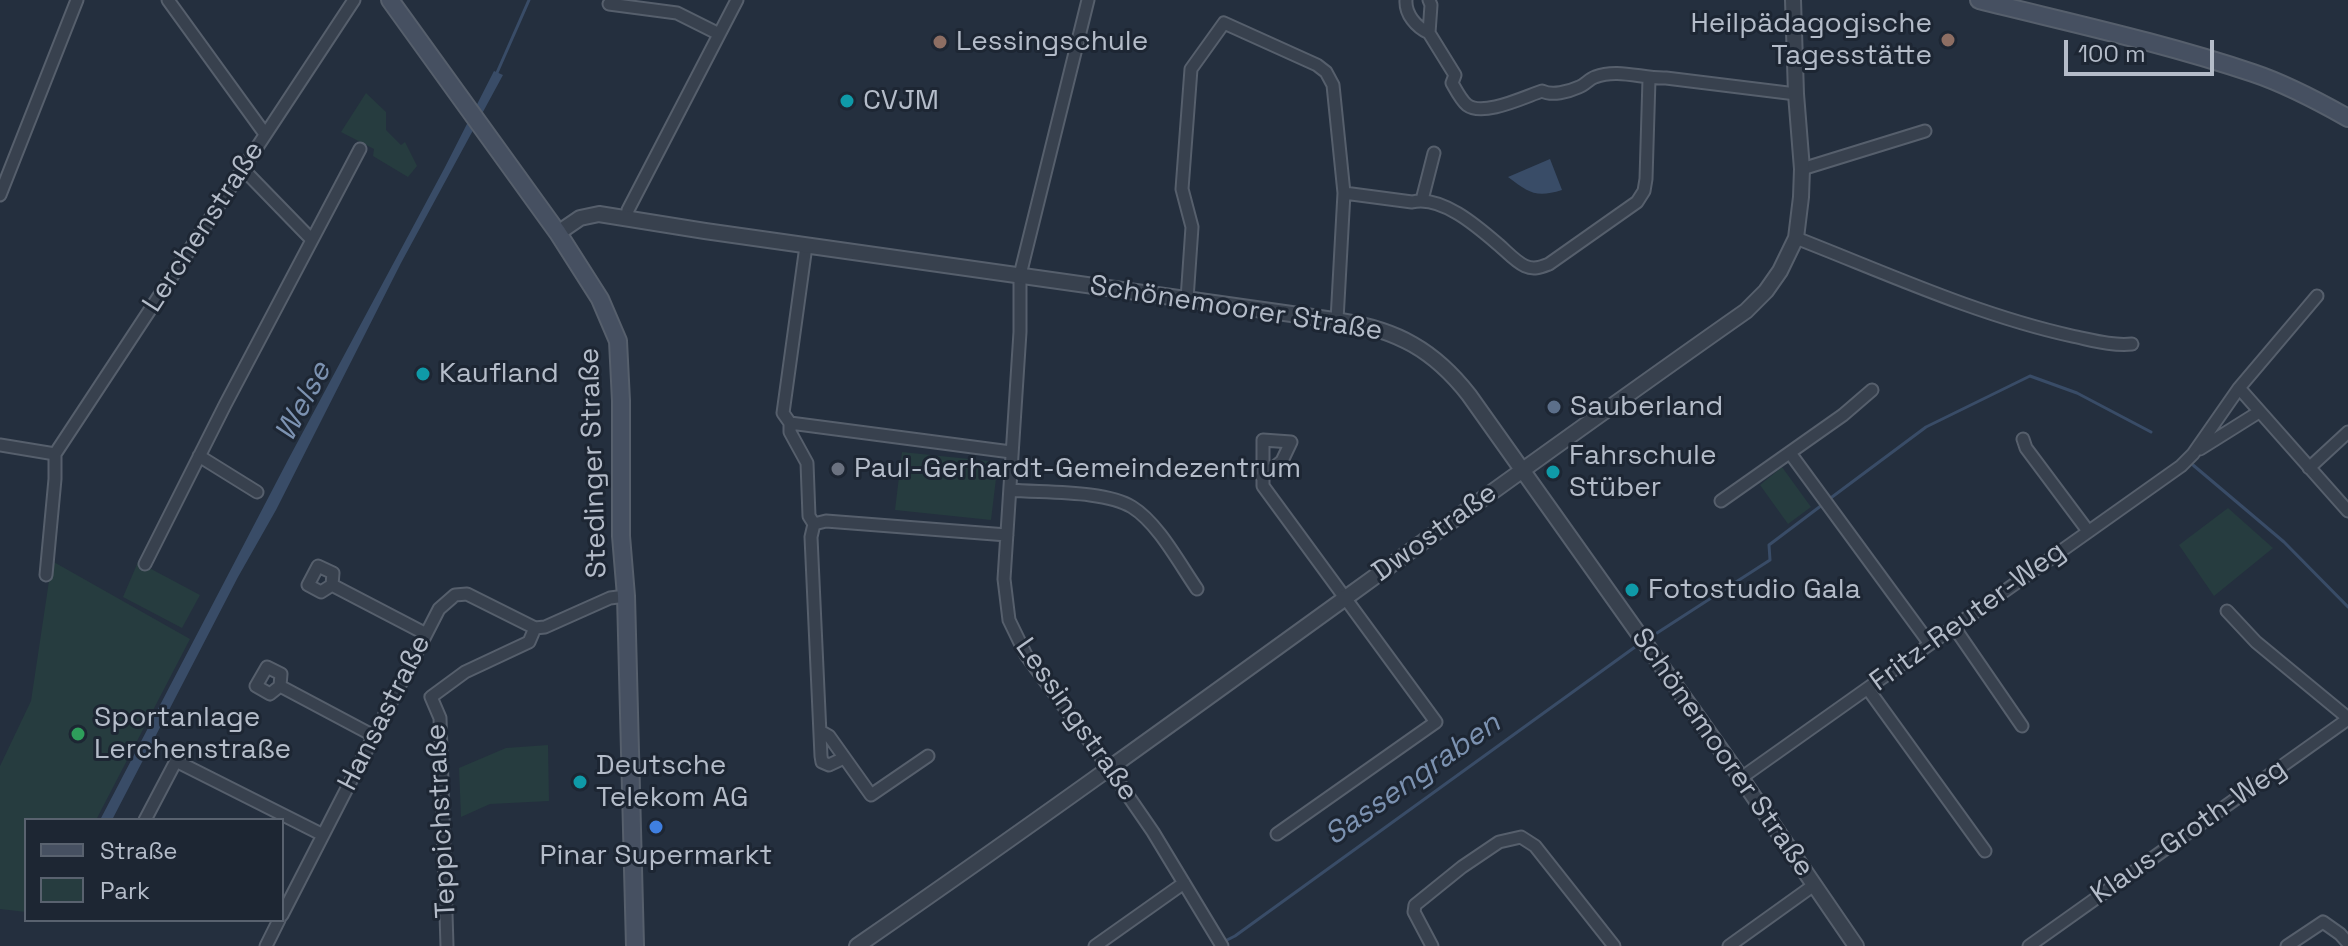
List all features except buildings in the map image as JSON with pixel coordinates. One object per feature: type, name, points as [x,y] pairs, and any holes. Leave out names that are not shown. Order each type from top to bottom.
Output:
[{"type":"main road","name":"Stedinger Straße","points":[[390,0],[558,233],[600,299],[618,341],[621,536],[626,596],[635,946]]},
{"type":"main road","points":[[1979,0],[2255,73],[2348,118]]},
{"type":"street","points":[[0,195],[77,0]]},
{"type":"street","points":[[168,0],[265,134]]},
{"type":"street","name":"Lerchenstraße","points":[[55,454],[354,0]]},
{"type":"street","points":[[627,218],[628,210],[737,0]]},
{"type":"street","name":"Lessingstraße","points":[[1088,0],[1020,275],[1020,332],[1004,579],[1009,620],[1026,655],[1153,832],[1219,941]]},
{"type":"street","points":[[1406,0],[1406,8],[1418,28],[1429,33],[1455,75],[1452,83],[1465,104],[1476,109],[1487,110],[1542,91],[1548,95],[1580,87],[1596,76],[1636,74],[1649,79],[1666,78],[1796,94]]},
{"type":"street","points":[[1429,0],[1429,33]]},
{"type":"street","name":"Dwostraße","points":[[857,946],[1746,311],[1773,281],[1796,238],[1802,169],[1793,0]]},
{"type":"street","points":[[609,4],[677,13],[719,34]]},
{"type":"street","points":[[1187,299],[1192,227],[1182,189],[1191,69],[1224,23],[1317,65],[1326,72],[1333,85],[1344,193],[1337,320]]},
{"type":"street","points":[[1344,193],[1412,202],[1422,200],[1448,209],[1486,234],[1522,265],[1536,268],[1549,264],[1637,202],[1644,191],[1649,79]]},
{"type":"street","points":[[1802,169],[1925,131]]},
{"type":"street","points":[[145,564],[360,149]]},
{"type":"street","points":[[1422,200],[1434,153]]},
{"type":"street","points":[[243,169],[312,240]]},
{"type":"street","name":"Schönemoorer Straße","points":[[558,233],[580,218],[599,214],[1337,320],[1399,335],[1431,355],[1460,383],[1741,778],[1856,946]]},
{"type":"street","points":[[1796,238],[1990,313],[2118,346],[2132,344]]},
{"type":"street","points":[[806,246],[783,413],[807,463],[809,516],[814,524],[811,537],[822,762],[829,765],[844,758]]},
{"type":"street","points":[[2193,454],[2239,388],[2317,296]]},
{"type":"street","points":[[2239,388],[2348,511]]},
{"type":"street","points":[[1721,501],[1843,415],[1872,390]]},
{"type":"street","points":[[2193,454],[2259,412]]},
{"type":"street","points":[[790,423],[1011,452]]},
{"type":"street","points":[[2309,468],[2348,432]]},
{"type":"street","points":[[2023,439],[2026,448],[2088,531]]},
{"type":"street","points":[[0,445],[55,454],[46,575]]},
{"type":"street","points":[[1790,453],[1930,644]]},
{"type":"street","name":"Fritz-Reuter-Weg","points":[[1741,778],[2181,466],[2193,454]]},
{"type":"street","points":[[199,456],[257,492]]},
{"type":"street","points":[[1262,477],[1263,486],[1436,722],[1277,834]]},
{"type":"street","points":[[1010,490],[1111,497],[1133,507],[1153,527],[1197,589]]},
{"type":"street","points":[[814,524],[826,521],[1007,535]]},
{"type":"street","points":[[332,585],[426,634]]},
{"type":"street","name":"Hansastraße","points":[[284,911],[439,609],[455,595],[467,594],[535,628],[545,627],[610,598],[626,596]]},
{"type":"street","points":[[2227,611],[2256,642],[2348,718]]},
{"type":"street","points":[[1954,627],[2022,726]]},
{"type":"street","name":"Hansastraße","points":[[431,697],[465,672],[529,642],[535,628]]},
{"type":"street","points":[[280,686],[374,736]]},
{"type":"street","points":[[1868,689],[1985,851]]},
{"type":"street","name":"Teppichstraße","points":[[431,697],[440,718],[447,946]]},
{"type":"street","name":"Klaus-Groth-Weg","points":[[2029,946],[2348,718]]},
{"type":"street","points":[[820,731],[829,736],[871,795],[928,756]]},
{"type":"street","points":[[146,818],[176,761],[323,835]]},
{"type":"street","points":[[1432,946],[1414,912],[1415,905],[1499,842],[1521,837],[1535,846],[1614,946]]},
{"type":"street","points":[[1095,946],[1184,883]]},
{"type":"street","points":[[1729,946],[1814,885]]},
{"type":"street","points":[[266,946],[278,922]]},
{"type":"street","points":[[2287,946],[2323,922],[2348,943]]},
{"type":"green space","points":[[366,93],[386,112],[386,130],[401,145],[405,142],[417,166],[408,177],[373,156],[374,149],[341,132]]},
{"type":"green space","points":[[902,452],[998,462],[991,520],[895,510]]},
{"type":"green space","points":[[1782,467],[1811,507],[1788,524],[1760,485]]},
{"type":"green space","points":[[2228,508],[2273,548],[2214,596],[2179,545]]},
{"type":"green space","name":"Sportanlage Lerchenstraße","points":[[52,561],[190,639],[97,818],[24,818],[24,912],[0,909],[0,766],[31,701]]},
{"type":"green space","points":[[138,562],[200,595],[182,628],[123,597]]},
{"type":"green space","points":[[548,745],[549,801],[490,804],[461,817],[459,768],[506,748]]},
{"type":"water","points":[[494,71],[503,75],[401,263],[276,510],[113,818],[101,818],[289,458]]},
{"type":"water","points":[[1550,159],[1562,190],[1546,194],[1533,192],[1508,177]]},
{"type":"waterway","name":"Welse","points":[[496,75],[529,0]]},
{"type":"waterway","name":"Sassengraben","points":[[1828,500],[1926,427],[2030,376],[2077,393],[2151,432]]},
{"type":"waterway","name":"Sassengraben","points":[[2193,465],[2284,542],[2348,607]]},
{"type":"waterway","name":"Sassengraben","points":[[1657,633],[1770,560],[1769,545],[1822,505]]},
{"type":"waterway","name":"Sassengraben","points":[[1215,946],[1235,936],[1635,647]]},
{"type":"place","name":"Heilpädagogische Tagesstätte","points":[[1948,40]]},
{"type":"place","name":"Lessingschule","points":[[940,42]]},
{"type":"place","name":"CVJM","points":[[847,101]]},
{"type":"place","name":"Kaufland","points":[[423,374]]},
{"type":"place","name":"Sauberland","points":[[1554,407]]},
{"type":"place","name":"Paul-Gerhardt-Gemeindezentrum","points":[[838,469]]},
{"type":"place","name":"Fahrschule Stüber","points":[[1553,472]]},
{"type":"place","name":"Fotostudio Gala","points":[[1632,590]]},
{"type":"place","name":"Sportanlage Lerchenstraße","points":[[78,734]]},
{"type":"place","name":"Deutsche Telekom AG","points":[[580,782]]},
{"type":"place","name":"Pinar Supermarkt","points":[[656,827]]}]
